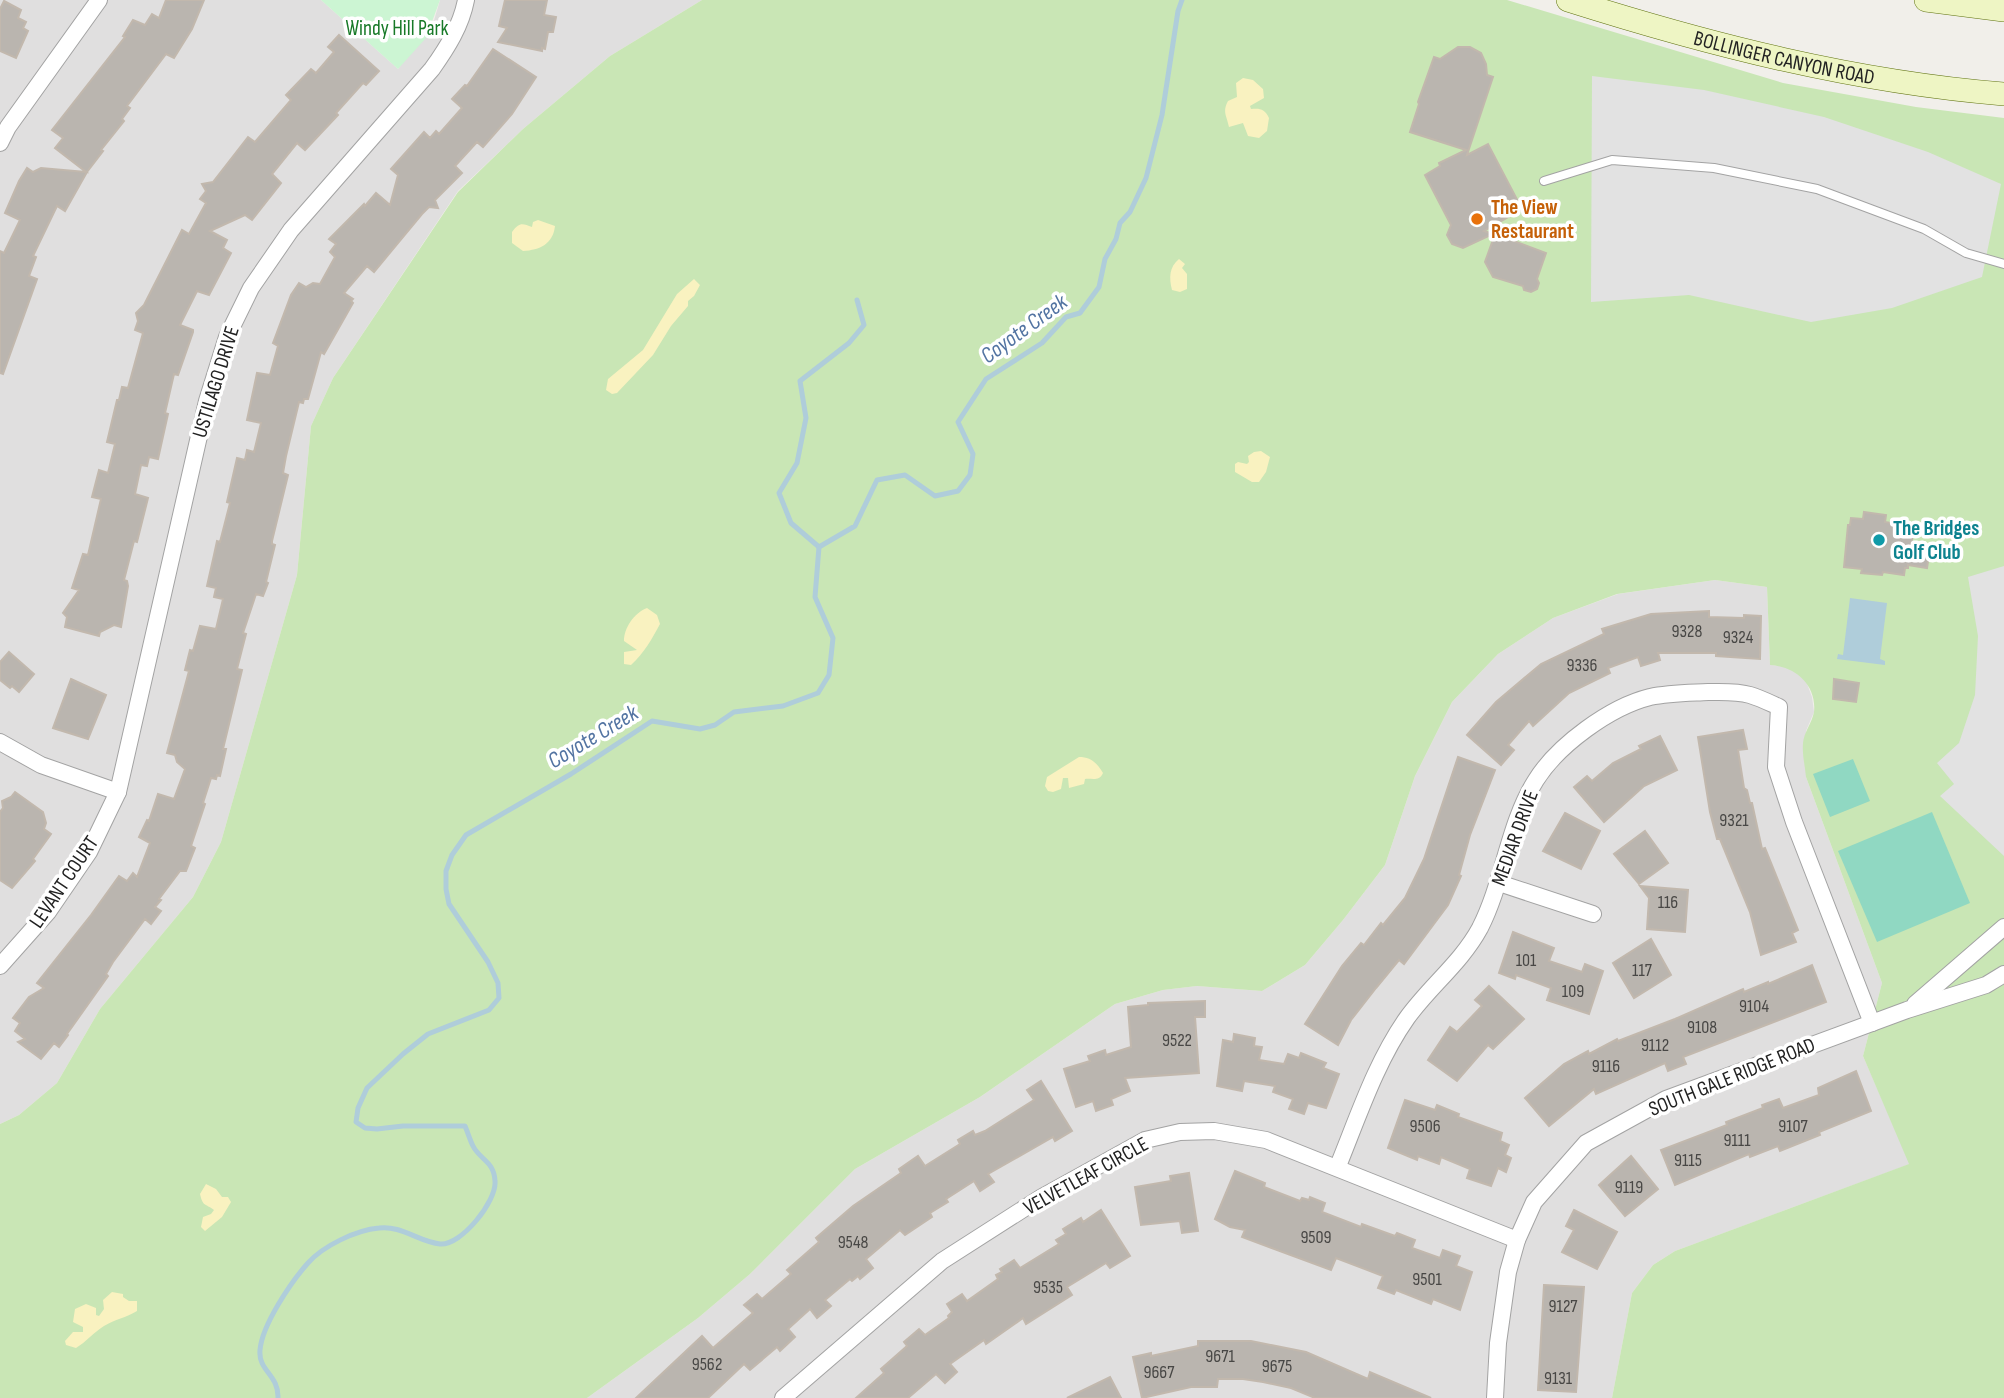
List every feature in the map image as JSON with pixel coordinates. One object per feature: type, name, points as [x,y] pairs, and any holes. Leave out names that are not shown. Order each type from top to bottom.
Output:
[{"type":"main road","name":"BOLLINGER CANYON ROAD","points":[[1568,0],[1755,55],[1870,78],[2004,94]]},
{"type":"main road","points":[[1926,0],[2004,10]]},
{"type":"street","name":"USTILAGO DRIVE","points":[[118,792],[207,401],[227,337],[251,288],[291,229],[432,69],[450,43],[464,12],[466,0]]},
{"type":"street","points":[[0,143],[8,127],[94,2]]},
{"type":"street","name":"MEDIAR DRIVE","points":[[1338,1167],[1368,1091],[1395,1038],[1408,1017],[1460,961],[1480,928],[1499,883],[1522,810],[1536,780],[1556,755],[1577,736],[1624,708],[1649,698],[1682,693],[1749,694],[1779,707],[1776,767],[1794,822],[1872,1023]]},
{"type":"street","points":[[0,742],[41,765],[118,792]]},
{"type":"street","name":"LEVANT COURT","points":[[0,966],[48,912],[82,862],[118,792]]},
{"type":"street","points":[[1499,883],[1593,914]]},
{"type":"street","name":"SOUTH GALE RIDGE ROAD","points":[[1907,1010],[2004,927]]},
{"type":"street","name":"SOUTH GALE RIDGE ROAD","points":[[1495,1398],[1508,1272],[1517,1240],[1534,1202],[1586,1143],[1666,1099],[1907,1010],[1986,985],[2004,974]]},
{"type":"street","name":"VELVETLEAF CIRCLE","points":[[783,1398],[942,1261],[1042,1197],[1145,1140],[1180,1132],[1214,1131],[1266,1140],[1517,1240]]},
{"type":"lane","points":[[1544,181],[1612,160],[1714,168],[1817,189],[1924,229],[1965,253],[2004,264]]},
{"type":"shaded area","points":[[0,0],[321,0],[398,69],[433,24],[440,0],[702,0],[610,56],[523,129],[458,191],[333,378],[311,426],[297,575],[221,842],[193,897],[100,1009],[57,1083],[19,1115],[0,1124]]},
{"type":"shaded area","points":[[1592,76],[1704,90],[1824,117],[1928,152],[2001,184],[1982,277],[1892,308],[1811,322],[1689,295],[1591,302]]},
{"type":"shaded area","points":[[2004,566],[2004,856],[1940,796],[1954,784],[1937,763],[1959,743],[1975,695],[1978,636],[1968,577]]},
{"type":"shaded area","points":[[1715,580],[1767,587],[1770,665],[1795,671],[1806,681],[1812,697],[1814,712],[1806,731],[1806,777],[1882,983],[1863,1056],[1910,1164],[1675,1251],[1653,1265],[1632,1293],[1612,1398],[587,1398],[698,1318],[750,1274],[855,1169],[980,1097],[1115,1004],[1163,990],[1197,986],[1262,991],[1305,965],[1385,865],[1415,776],[1452,702],[1498,654],[1553,618],[1618,594]]},
{"type":"green space","name":"Windy Hill Park","points":[[321,0],[440,0],[426,38],[398,69]]},
{"type":"green space","name":"The Bridges Golf Club","points":[[702,0],[1507,0],[1783,83],[1916,107],[2004,118],[2004,1398],[1612,1398],[1632,1293],[1653,1265],[1675,1251],[1909,1164],[1863,1056],[1882,983],[1806,777],[1803,743],[1814,712],[1812,693],[1796,673],[1770,665],[1767,587],[1715,580],[1617,594],[1553,618],[1498,654],[1452,702],[1415,776],[1385,865],[1305,965],[1262,991],[1197,986],[1163,990],[1115,1004],[980,1097],[855,1169],[750,1274],[698,1318],[587,1398],[0,1398],[0,1124],[19,1115],[57,1083],[100,1009],[193,897],[221,842],[297,575],[311,426],[333,378],[458,192],[523,129],[610,56]]},
{"type":"green space","points":[[1853,759],[1870,801],[1830,817],[1813,774]]},
{"type":"green space","points":[[1932,812],[1970,903],[1877,942],[1838,851]]},
{"type":"sand","points":[[1243,78],[1253,80],[1263,89],[1264,98],[1250,106],[1251,109],[1264,111],[1269,118],[1267,131],[1259,138],[1248,136],[1243,123],[1229,127],[1226,117],[1226,105],[1237,97],[1236,83]]},
{"type":"sand","points":[[538,220],[555,226],[552,237],[545,245],[523,251],[512,243],[512,232],[517,226],[524,224],[532,227],[533,222]]},
{"type":"sand","points":[[1179,259],[1185,264],[1182,268],[1187,274],[1187,289],[1180,292],[1172,290],[1170,277],[1173,266]]},
{"type":"sand","points":[[694,279],[700,285],[653,355],[617,393],[612,394],[606,390],[608,379],[643,350],[677,294]]},
{"type":"sand","points":[[1261,451],[1270,457],[1266,472],[1259,482],[1252,482],[1235,472],[1235,464],[1247,464],[1248,456]]},
{"type":"sand","points":[[647,608],[657,615],[660,624],[636,660],[631,665],[624,664],[624,652],[637,650],[624,641],[626,631],[634,617]]},
{"type":"sand","points":[[1079,757],[1093,761],[1103,773],[1101,776],[1097,779],[1085,779],[1084,784],[1069,788],[1068,778],[1063,778],[1061,789],[1048,791],[1045,786],[1047,777]]},
{"type":"sand","points":[[206,1184],[216,1189],[222,1197],[228,1197],[231,1202],[222,1217],[205,1231],[201,1227],[203,1217],[214,1210],[201,1198],[200,1194]]},
{"type":"sand","points":[[112,1292],[123,1294],[129,1301],[137,1301],[137,1311],[104,1326],[76,1348],[66,1345],[65,1341],[73,1332],[83,1332],[83,1327],[73,1322],[75,1309],[86,1304],[96,1308],[96,1315],[99,1316],[104,1309],[103,1300]]},
{"type":"water","points":[[1850,598],[1887,603],[1880,659],[1885,661],[1885,665],[1837,659],[1838,654],[1843,655]]},
{"type":"building","points":[[166,0],[204,0],[192,29],[174,58],[166,54],[127,106],[130,108],[122,119],[124,121],[101,150],[103,151],[87,172],[65,211],[57,206],[33,256],[36,257],[29,276],[37,279],[3,374],[0,373],[0,251],[4,253],[20,220],[5,213],[19,181],[27,168],[33,172],[41,168],[86,172],[55,148],[63,138],[52,130],[125,37],[123,36],[133,20],[145,25],[152,14],[159,18]]},
{"type":"building","points":[[505,0],[547,0],[544,15],[556,17],[553,32],[548,32],[545,49],[542,48],[542,51],[498,42],[507,28],[499,26]]},
{"type":"building","points":[[4,1],[21,10],[18,18],[26,22],[23,28],[28,31],[16,58],[0,51],[0,9]]},
{"type":"building","points":[[339,35],[379,71],[366,85],[363,83],[305,150],[297,143],[272,174],[281,183],[252,220],[245,215],[210,231],[227,240],[223,248],[231,253],[209,295],[197,291],[180,325],[193,332],[178,375],[174,374],[158,459],[149,457],[147,466],[141,465],[135,494],[148,498],[124,580],[128,586],[121,627],[114,625],[100,632],[99,636],[65,627],[67,617],[63,613],[79,590],[72,588],[83,554],[88,555],[101,499],[92,497],[99,470],[108,473],[115,444],[107,442],[117,400],[122,387],[128,388],[143,333],[135,330],[138,321],[136,313],[144,305],[182,230],[189,234],[206,203],[200,199],[206,191],[202,184],[213,182],[248,137],[255,142],[291,100],[286,95],[311,69],[316,73],[334,52],[328,47]]},
{"type":"building","points":[[1458,47],[1470,47],[1481,53],[1487,75],[1493,77],[1467,155],[1488,144],[1522,209],[1484,231],[1493,234],[1463,248],[1452,244],[1447,235],[1451,225],[1425,175],[1440,166],[1439,163],[1466,150],[1410,132],[1434,57],[1440,59]]},
{"type":"building","points":[[493,49],[536,77],[512,114],[483,147],[477,142],[455,166],[462,173],[435,200],[438,208],[429,207],[374,272],[367,266],[344,293],[353,299],[353,303],[324,354],[321,352],[308,399],[304,399],[303,403],[299,402],[283,473],[288,475],[272,541],[275,545],[266,582],[268,583],[263,596],[256,594],[243,633],[246,634],[237,669],[242,670],[223,749],[226,749],[220,776],[211,778],[191,846],[195,848],[186,871],[180,871],[159,899],[161,900],[155,907],[161,911],[151,924],[145,919],[113,962],[106,974],[108,976],[59,1047],[54,1043],[41,1059],[18,1042],[25,1039],[15,1031],[20,1023],[13,1018],[29,997],[44,988],[37,983],[119,876],[127,881],[133,873],[137,877],[150,843],[139,837],[147,820],[149,821],[158,794],[174,799],[185,769],[177,762],[175,755],[167,753],[189,671],[185,670],[200,626],[216,629],[223,599],[214,597],[216,588],[207,586],[217,541],[220,542],[230,503],[227,502],[237,458],[245,460],[247,450],[254,452],[261,423],[247,420],[257,373],[270,375],[278,346],[273,343],[291,295],[299,283],[306,287],[313,283],[320,284],[335,257],[330,252],[336,244],[329,239],[376,193],[390,205],[398,175],[391,169],[424,132],[430,138],[436,131],[439,134],[462,108],[452,99],[467,86]]},
{"type":"building","points":[[1495,234],[1546,253],[1537,279],[1537,289],[1531,292],[1524,290],[1523,286],[1493,277],[1485,262]]},
{"type":"building","name":"The Bridges Golf Club","points":[[1864,512],[1886,515],[1885,522],[1910,526],[1909,534],[1913,534],[1911,546],[1930,549],[1927,568],[1908,565],[1904,575],[1883,572],[1882,575],[1861,573],[1862,569],[1844,567],[1848,525],[1851,518],[1863,519]]},
{"type":"building","points":[[1709,611],[1709,617],[1761,616],[1760,659],[1716,656],[1716,653],[1658,653],[1660,660],[1641,666],[1638,657],[1608,668],[1610,673],[1569,693],[1533,726],[1529,721],[1508,745],[1514,750],[1501,765],[1467,735],[1496,702],[1541,664],[1604,634],[1602,629],[1651,614]]},
{"type":"building","points":[[9,652],[34,674],[19,692],[0,680],[0,662]]},
{"type":"building","points":[[71,679],[106,695],[88,739],[53,728]]},
{"type":"building","points":[[1834,679],[1859,683],[1856,702],[1833,699]]},
{"type":"building","points":[[1743,730],[1747,749],[1738,750],[1744,788],[1752,803],[1762,849],[1765,848],[1798,930],[1792,933],[1796,942],[1761,955],[1750,912],[1720,839],[1717,839],[1698,737]]},
{"type":"building","points":[[1660,736],[1677,770],[1644,786],[1604,822],[1574,787],[1587,776],[1592,781],[1613,763]]},
{"type":"building","points":[[1458,757],[1495,770],[1470,835],[1459,875],[1461,876],[1448,905],[1404,964],[1399,960],[1376,988],[1351,1020],[1338,1045],[1305,1024],[1342,966],[1361,943],[1364,945],[1381,923],[1383,925],[1405,898],[1424,859]]},
{"type":"building","points":[[15,792],[43,812],[46,823],[44,829],[51,834],[33,859],[35,861],[12,888],[0,880],[0,812],[3,808],[2,801]]},
{"type":"building","points":[[1565,813],[1600,831],[1581,869],[1543,851]]},
{"type":"building","points":[[1645,831],[1668,863],[1639,884],[1614,854]]},
{"type":"building","points":[[1640,886],[1688,890],[1685,932],[1647,929],[1649,898]]},
{"type":"building","points":[[1513,932],[1554,948],[1549,961],[1582,972],[1585,964],[1603,971],[1589,1014],[1547,1000],[1551,988],[1516,975],[1515,979],[1499,973]]},
{"type":"building","points":[[1651,939],[1671,975],[1634,998],[1613,963]]},
{"type":"building","points":[[1812,965],[1826,1002],[1683,1057],[1686,1064],[1668,1071],[1665,1063],[1596,1094],[1594,1089],[1549,1126],[1525,1098],[1564,1064],[1588,1051],[1589,1054],[1617,1039],[1618,1041],[1743,989],[1744,992],[1768,984]]},
{"type":"building","points":[[1489,986],[1524,1019],[1493,1049],[1488,1045],[1457,1081],[1428,1060],[1450,1027],[1457,1032],[1482,1006],[1475,1000]]},
{"type":"building","points":[[1205,1001],[1205,1017],[1195,1017],[1199,1073],[1125,1078],[1130,1091],[1111,1099],[1113,1105],[1096,1111],[1093,1101],[1076,1107],[1064,1069],[1090,1061],[1088,1056],[1105,1050],[1106,1055],[1131,1047],[1128,1007],[1148,1003]]},
{"type":"building","points":[[1234,1034],[1255,1038],[1254,1046],[1262,1047],[1259,1060],[1284,1064],[1288,1054],[1299,1058],[1301,1053],[1326,1063],[1323,1068],[1339,1074],[1326,1108],[1308,1103],[1304,1114],[1289,1109],[1293,1099],[1273,1092],[1275,1086],[1244,1081],[1242,1091],[1217,1086],[1223,1040],[1233,1042]]},
{"type":"building","points":[[1856,1071],[1871,1111],[1780,1151],[1778,1146],[1750,1157],[1749,1154],[1675,1185],[1661,1150],[1727,1125],[1726,1122],[1779,1099],[1783,1108],[1819,1095],[1818,1088]]},
{"type":"building","points":[[1041,1081],[1072,1131],[1055,1141],[1053,1137],[988,1174],[994,1182],[980,1191],[974,1181],[946,1199],[948,1202],[930,1213],[932,1217],[905,1235],[900,1230],[866,1259],[873,1268],[860,1279],[858,1276],[852,1281],[850,1279],[825,1300],[831,1306],[817,1318],[810,1309],[788,1329],[795,1337],[780,1351],[777,1347],[750,1370],[744,1364],[708,1398],[636,1398],[702,1336],[713,1348],[753,1313],[744,1305],[757,1294],[762,1299],[791,1274],[787,1270],[819,1242],[816,1238],[853,1206],[901,1173],[899,1169],[918,1156],[925,1166],[960,1144],[958,1140],[973,1131],[975,1135],[985,1131],[1034,1100],[1027,1090]]},
{"type":"building","points":[[1405,1100],[1435,1110],[1437,1105],[1459,1114],[1458,1117],[1502,1133],[1500,1141],[1509,1145],[1505,1155],[1511,1158],[1506,1172],[1498,1168],[1491,1186],[1467,1178],[1470,1169],[1441,1157],[1439,1164],[1418,1156],[1417,1160],[1388,1148]]},
{"type":"building","points":[[1631,1156],[1658,1189],[1625,1216],[1599,1185]]},
{"type":"building","points":[[1235,1171],[1265,1183],[1264,1187],[1300,1201],[1302,1198],[1309,1200],[1310,1197],[1325,1203],[1322,1212],[1361,1227],[1362,1224],[1415,1240],[1412,1248],[1440,1258],[1443,1250],[1460,1256],[1456,1266],[1472,1272],[1460,1310],[1433,1299],[1431,1304],[1396,1290],[1394,1294],[1378,1288],[1383,1276],[1336,1258],[1331,1270],[1242,1237],[1245,1230],[1230,1227],[1215,1219]]},
{"type":"building","points":[[1189,1173],[1198,1231],[1182,1233],[1180,1221],[1141,1225],[1135,1187],[1171,1181],[1170,1176]]},
{"type":"building","points":[[1101,1210],[1130,1256],[1110,1268],[1106,1263],[1067,1287],[1072,1295],[1026,1324],[1023,1318],[986,1344],[984,1340],[950,1364],[957,1372],[945,1383],[936,1374],[908,1398],[856,1398],[884,1373],[881,1369],[907,1346],[904,1342],[919,1329],[925,1335],[949,1318],[952,1312],[947,1304],[962,1294],[967,1301],[998,1279],[996,1275],[1002,1272],[1000,1269],[1014,1260],[1020,1268],[1059,1244],[1056,1240],[1066,1234],[1063,1229],[1081,1218],[1083,1222]]},
{"type":"building","points":[[1574,1210],[1617,1232],[1597,1269],[1562,1252],[1574,1230],[1566,1226]]},
{"type":"building","points":[[1544,1285],[1584,1287],[1576,1392],[1538,1390]]},
{"type":"building","points":[[1198,1341],[1251,1341],[1306,1352],[1368,1379],[1370,1372],[1431,1398],[1315,1398],[1291,1388],[1263,1382],[1218,1379],[1217,1387],[1191,1387],[1142,1398],[1133,1357],[1198,1346]]},
{"type":"building","points":[[1110,1377],[1121,1398],[1067,1398]]},
{"type":"waterway","name":"Coyote Creek","points":[[819,547],[855,526],[877,480],[905,475],[935,496],[958,491],[970,475],[973,454],[958,422],[986,379],[1042,343],[1066,317],[1080,313],[1099,287],[1105,259],[1116,239],[1120,223],[1130,212],[1146,178],[1162,115],[1182,0]]},
{"type":"waterway","points":[[819,547],[791,523],[779,493],[797,463],[806,418],[800,381],[849,343],[864,325],[857,300]]},
{"type":"waterway","name":"Coyote Creek","points":[[278,1398],[275,1384],[260,1357],[262,1340],[286,1292],[314,1257],[350,1235],[379,1228],[395,1229],[432,1243],[448,1243],[458,1238],[476,1221],[494,1190],[492,1169],[476,1151],[465,1126],[403,1126],[377,1129],[365,1128],[356,1122],[358,1108],[367,1088],[403,1054],[428,1034],[489,1010],[499,998],[498,983],[488,962],[449,904],[446,871],[452,855],[466,835],[571,774],[652,721],[700,729],[715,725],[734,712],[783,706],[818,693],[829,675],[833,638],[815,597],[819,547]]},
{"type":"place","name":"The View Restaurant","points":[[1477,219]]},
{"type":"place","name":"The Bridges Golf Club","points":[[1879,540]]}]
